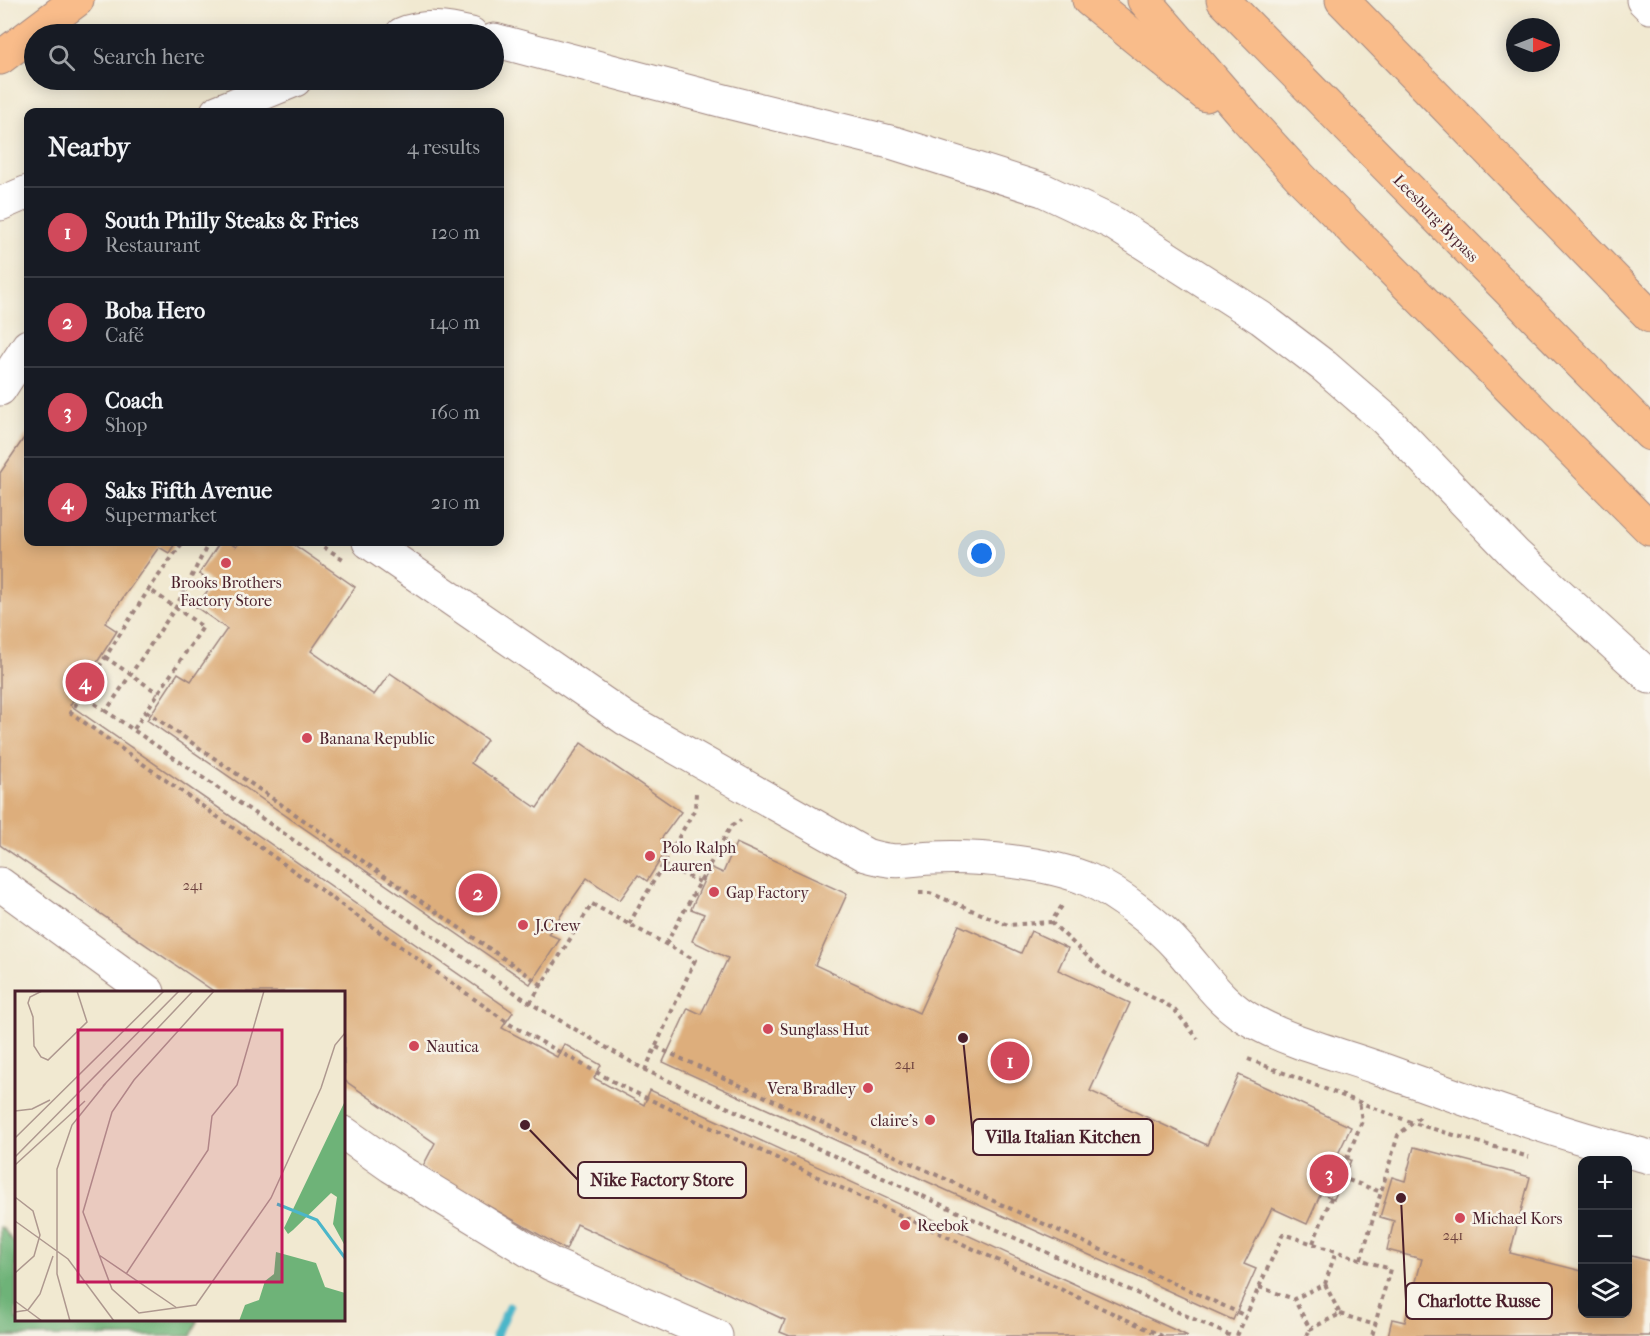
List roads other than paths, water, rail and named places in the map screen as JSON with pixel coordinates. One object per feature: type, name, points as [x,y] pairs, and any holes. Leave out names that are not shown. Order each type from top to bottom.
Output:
[{"type":"highway","points":[[45,24],[77,0]]},
{"type":"highway","points":[[1089,0],[1212,100],[1302,179]]},
{"type":"highway","points":[[1144,0],[1302,179],[1650,529]]},
{"type":"highway","name":"Leesburg Bypass","points":[[1223,0],[1650,434]]},
{"type":"highway","points":[[1342,0],[1650,316]]},
{"type":"highway","points":[[0,58],[24,40]]},
{"type":"lane","points":[[1643,0],[1650,7]]},
{"type":"lane","points":[[504,43],[724,101],[894,142],[1043,190],[1113,223],[1261,318],[1324,366],[1386,420],[1515,554],[1650,677]]},
{"type":"lane","points":[[227,108],[271,90]]},
{"type":"lane","points":[[0,204],[24,194]]},
{"type":"lane","points":[[0,388],[24,352]]},
{"type":"lane","points":[[360,553],[626,719],[866,855],[889,861],[973,858],[1011,862],[1050,868],[1089,880],[1138,910],[1178,946],[1212,990],[1255,1023],[1293,1039],[1520,1119],[1650,1157]]},
{"type":"lane","points":[[0,884],[145,991]]},
{"type":"lane","points":[[345,1134],[391,1166],[551,1264],[716,1336]]},
{"type":"waterway","points":[[496,1336],[509,1307]]},
{"type":"place","name":"Brooks Brothers Factory Store","points":[[226,563]]},
{"type":"place","name":"Saks Fifth Avenue","points":[[85,682]]},
{"type":"place","name":"Banana Republic","points":[[307,738]]},
{"type":"place","name":"Polo Ralph Lauren","points":[[650,856]]},
{"type":"place","name":"Gap Factory","points":[[714,892]]},
{"type":"place","name":"Boba Hero","points":[[478,893]]},
{"type":"place","name":"J.Crew","points":[[523,925]]},
{"type":"place","name":"Sunglass Hut","points":[[768,1029]]},
{"type":"place","name":"Villa Italian Kitchen","points":[[963,1038]]},
{"type":"place","name":"Nautica","points":[[414,1046]]},
{"type":"place","name":"South Philly Steaks & Fries","points":[[1010,1061]]},
{"type":"place","name":"Vera Bradley","points":[[868,1088]]},
{"type":"place","name":"claire's","points":[[930,1120]]},
{"type":"place","name":"Nike Factory Store","points":[[525,1125]]},
{"type":"place","name":"Coach","points":[[1329,1174]]},
{"type":"place","name":"Charlotte Russe","points":[[1401,1198]]},
{"type":"place","name":"Michael Kors","points":[[1460,1218]]},
{"type":"place","name":"Reebok","points":[[905,1225]]}]
